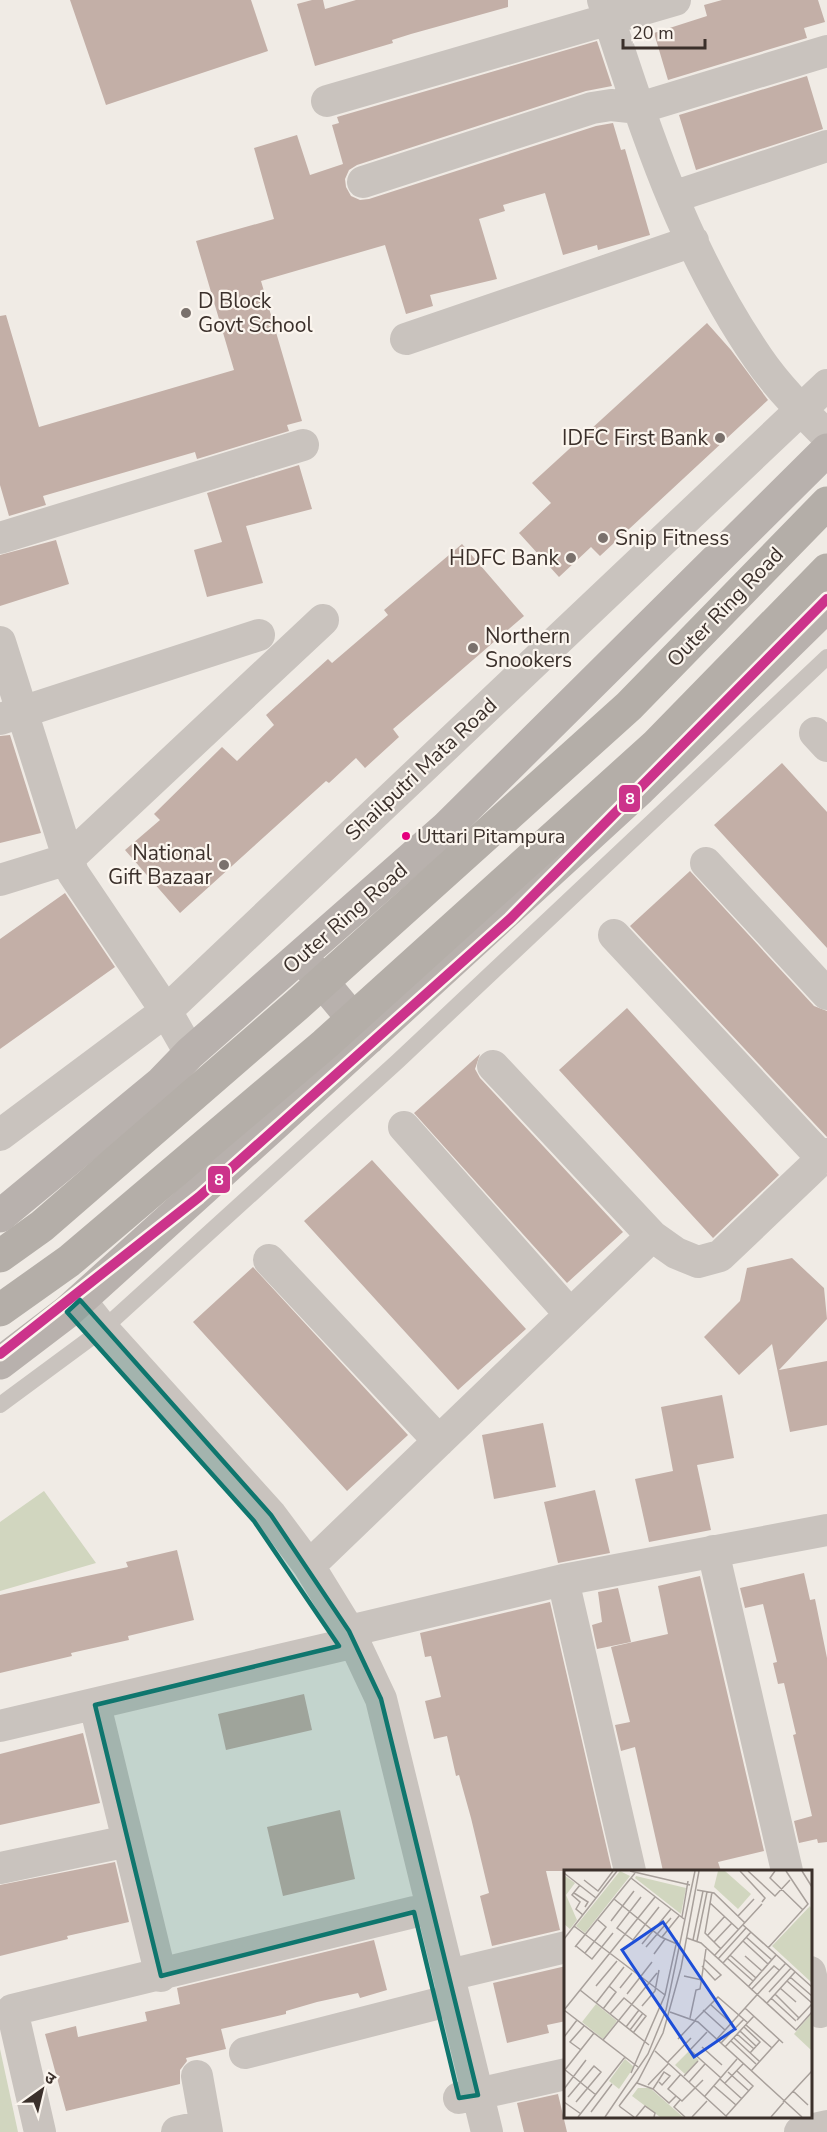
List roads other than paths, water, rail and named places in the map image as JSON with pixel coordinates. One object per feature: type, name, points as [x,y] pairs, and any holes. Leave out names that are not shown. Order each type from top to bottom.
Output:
[{"type":"highway","name":"Outer Ring Road","points":[[0,1256],[42,1226],[297,1005],[629,706],[827,503]]},
{"type":"highway","points":[[0,1310],[69,1261],[325,1044],[656,745],[827,570]]},
{"type":"main road","name":"Outer Ring Road","points":[[0,1216],[160,1083],[190,1053],[446,828],[827,450]]},
{"type":"main road","points":[[0,1363],[73,1306],[369,1038],[640,789],[827,606]]},
{"type":"main road","points":[[301,957],[369,1038]]},
{"type":"street","points":[[327,101],[606,10],[675,0]]},
{"type":"street","points":[[606,10],[639,108],[673,198],[718,295],[759,360],[801,410],[827,436]]},
{"type":"street","points":[[363,182],[592,108],[611,105],[639,108],[827,51]]},
{"type":"street","points":[[673,198],[827,146]]},
{"type":"street","points":[[406,339],[693,241]]},
{"type":"street","name":"Shailputri Mata Road","points":[[0,1135],[166,1011],[827,385]]},
{"type":"street","points":[[0,538],[303,445]]},
{"type":"street","points":[[0,880],[68,859],[323,620]]},
{"type":"street","points":[[11,715],[259,635]]},
{"type":"street","points":[[0,642],[11,715],[72,873],[166,1011],[190,1053]]},
{"type":"street","points":[[706,863],[827,994]]},
{"type":"street","points":[[493,1066],[652,1236],[676,1253],[698,1262],[720,1256],[825,1156],[614,934]]},
{"type":"street","points":[[404,1127],[570,1314]]},
{"type":"street","points":[[309,1566],[652,1236]]},
{"type":"street","points":[[269,1260],[439,1441]]},
{"type":"street","points":[[73,1306],[254,1521],[344,1639],[362,1700],[436,2004],[468,2097],[487,2132]]},
{"type":"street","points":[[97,1333],[270,1515],[309,1566],[344,1639],[381,1700],[449,1976],[468,2097],[467,2132]]},
{"type":"street","points":[[0,1725],[95,1705],[563,1580],[827,1530]]},
{"type":"street","points":[[713,1551],[787,1870]]},
{"type":"street","points":[[563,1580],[630,1870]]},
{"type":"street","points":[[95,1705],[161,1976]]},
{"type":"street","points":[[0,1868],[128,1841]]},
{"type":"street","points":[[40,2132],[12,2010],[161,1976],[414,1911]]},
{"type":"street","points":[[449,1976],[564,1947]]},
{"type":"street","points":[[812,1981],[819,2013]]},
{"type":"street","points":[[245,2053],[436,2004]]},
{"type":"street","points":[[468,2097],[564,2074]]},
{"type":"street","points":[[196,2076],[196,2130]]},
{"type":"street","points":[[800,2132],[827,2126]]},
{"type":"lane","points":[[0,1405],[97,1333],[398,1061],[827,657]]},
{"type":"place","name":"D Block Govt School","points":[[186,313]]},
{"type":"place","name":"IDFC First Bank","points":[[720,438]]},
{"type":"place","name":"Snip Fitness","points":[[603,538]]},
{"type":"place","name":"HDFC Bank","points":[[571,558]]},
{"type":"place","name":"Northern Snookers","points":[[473,648]]},
{"type":"place","name":"Uttari Pitampura","points":[[406,836]]},
{"type":"place","name":"National Gift Bazaar","points":[[224,865]]}]
